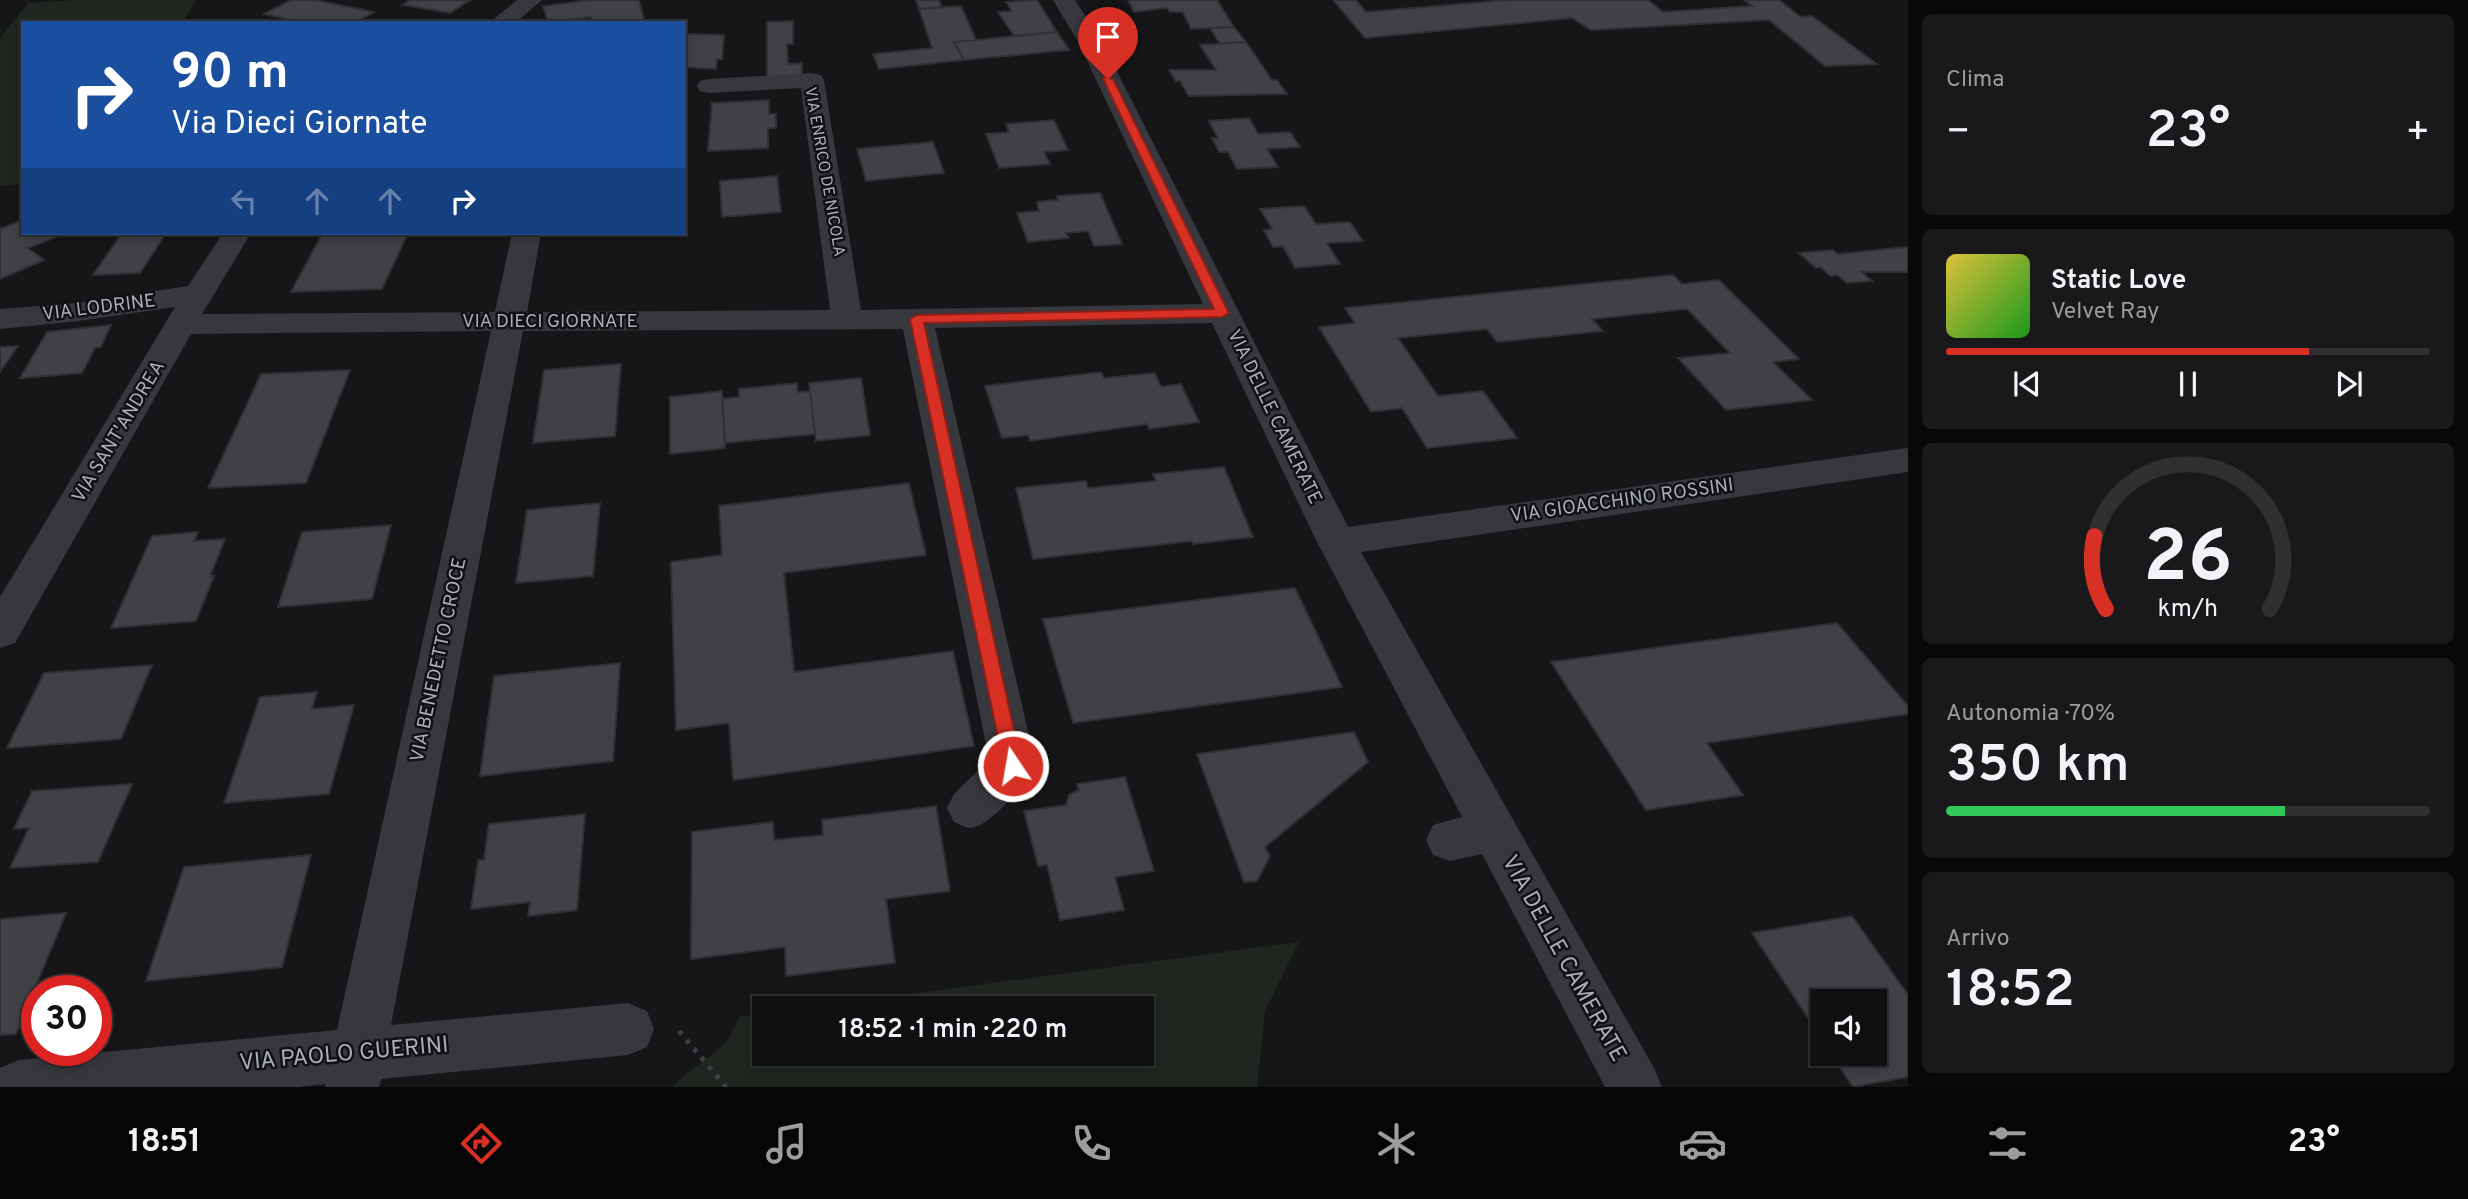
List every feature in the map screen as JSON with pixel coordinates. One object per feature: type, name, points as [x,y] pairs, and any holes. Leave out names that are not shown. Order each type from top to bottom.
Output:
[{"type":"street","points":[[503,21],[531,0]]},
{"type":"street","name":"VIA DELLE CAMERATE","points":[[1064,0],[1089,40],[1336,542],[1471,835],[1635,1087]]},
{"type":"street","name":"VIA ENRICO DE NICOLA","points":[[709,86],[812,80],[847,320]]},
{"type":"street","name":"VIA SANT'ANDREA","points":[[0,632],[236,235]]},
{"type":"street","name":"VIA BENEDETTO CROCE","points":[[355,1070],[527,235]]},
{"type":"street","name":"VIA DIECI GIORNATE","points":[[190,309],[508,322],[847,320],[1222,313]]},
{"type":"street","name":"VIA LODRINE","points":[[0,319],[190,309]]},
{"type":"street","points":[[917,319],[1013,766],[970,808]]},
{"type":"street","name":"VIA GIOACCHINO ROSSINI","points":[[1336,542],[1908,460]]},
{"type":"street","name":"VIA PAOLO GUERINI","points":[[19,1087],[355,1070],[628,1028]]},
{"type":"path","points":[[628,1028],[675,1026],[726,1087]]},
{"type":"shaded area","points":[[75,0],[196,0],[184,21],[21,21],[21,184],[0,186],[0,38],[28,3]]},
{"type":"shaded area","points":[[1299,942],[1265,1011],[1257,1087],[671,1087],[727,1042],[739,1017],[752,1015],[752,1066],[1154,1066],[1154,996],[896,996]]},
{"type":"building","points":[[291,0],[315,0],[374,12],[358,21],[296,21],[264,14]]},
{"type":"building","points":[[410,0],[470,0],[450,13],[403,5]]},
{"type":"building","points":[[591,0],[639,0],[644,20],[592,21],[591,17],[548,21],[543,6]]},
{"type":"building","points":[[916,0],[939,0],[942,7],[919,9]]},
{"type":"building","points":[[1037,0],[1057,32],[1014,36],[998,12],[1012,11],[1006,2]]},
{"type":"building","points":[[1128,0],[1217,0],[1234,27],[1191,29],[1183,12],[1170,12],[1167,8],[1134,12]]},
{"type":"building","points":[[1333,0],[1356,0],[1366,12],[1507,0],[1648,0],[1663,12],[1752,6],[1744,0],[1779,0],[1801,17],[1812,16],[1877,64],[1825,66],[1769,20],[1591,30],[1572,18],[1365,38]]},
{"type":"building","points":[[961,6],[976,40],[954,42],[964,60],[879,69],[873,54],[932,48],[919,9]]},
{"type":"building","points":[[793,21],[793,44],[787,44],[788,64],[802,63],[802,77],[767,79],[767,22]]},
{"type":"building","points":[[1234,27],[1246,42],[1220,44],[1210,28]]},
{"type":"building","points":[[1057,32],[1069,50],[964,60],[954,42]]},
{"type":"building","points":[[686,35],[724,35],[722,59],[717,59],[716,69],[686,67]]},
{"type":"building","points":[[1246,42],[1272,80],[1277,80],[1287,94],[1189,96],[1169,70],[1216,70],[1200,45]]},
{"type":"building","points":[[769,100],[769,114],[776,114],[776,128],[768,128],[768,148],[708,151],[712,103]]},
{"type":"building","points":[[1249,118],[1258,134],[1290,132],[1300,147],[1267,149],[1278,167],[1237,169],[1228,152],[1219,152],[1212,138],[1218,138],[1209,121]]},
{"type":"building","points":[[1054,120],[1068,150],[1044,152],[1050,164],[999,168],[986,134],[1009,132],[1006,124]]},
{"type":"building","points":[[933,142],[944,173],[866,181],[857,149]]},
{"type":"building","points":[[777,176],[781,212],[722,217],[720,181]]},
{"type":"building","points":[[1100,193],[1122,244],[1094,246],[1088,231],[1066,233],[1069,238],[1028,242],[1017,213],[1039,211],[1037,202],[1058,200],[1057,196]]},
{"type":"building","points":[[1304,206],[1316,224],[1350,222],[1363,241],[1327,243],[1340,264],[1295,268],[1283,246],[1273,247],[1264,230],[1272,229],[1260,209]]},
{"type":"building","points":[[21,221],[21,235],[56,237],[28,248],[44,260],[0,279],[0,229]]},
{"type":"building","points":[[121,235],[165,235],[140,273],[93,275]]},
{"type":"building","points":[[407,235],[382,289],[291,292],[321,236]]},
{"type":"building","points":[[1908,247],[1908,272],[1862,272],[1872,281],[1847,283],[1837,275],[1830,276],[1821,267],[1816,268],[1799,253],[1833,250],[1838,254]]},
{"type":"building","points":[[1673,275],[1682,284],[1719,280],[1799,359],[1773,362],[1812,400],[1726,410],[1678,358],[1730,353],[1687,309],[1592,319],[1603,331],[1497,342],[1487,329],[1398,338],[1438,396],[1483,391],[1517,438],[1427,448],[1402,408],[1371,412],[1319,327],[1355,323],[1345,308]]},
{"type":"building","points":[[111,325],[101,347],[95,348],[82,373],[20,378],[47,332]]},
{"type":"building","points":[[18,346],[0,372],[0,347]]},
{"type":"building","points":[[621,364],[615,436],[533,443],[544,370]]},
{"type":"building","points":[[350,370],[306,483],[208,488],[261,374]]},
{"type":"building","points":[[1101,372],[1104,378],[1155,373],[1161,387],[1181,384],[1199,422],[1149,429],[1147,424],[1030,441],[1028,435],[1002,438],[985,386]]},
{"type":"building","points":[[861,378],[870,435],[816,441],[809,383]]},
{"type":"building","points":[[797,383],[798,392],[810,391],[815,434],[725,443],[722,399],[739,397],[739,389]]},
{"type":"building","points":[[722,391],[725,448],[670,454],[670,397]]},
{"type":"building","points":[[1224,467],[1253,537],[1033,559],[1016,488],[1086,481],[1088,488],[1156,481],[1153,474]]},
{"type":"building","points":[[909,483],[926,555],[784,573],[794,672],[953,651],[974,746],[733,780],[729,723],[676,730],[671,562],[722,555],[719,506]]},
{"type":"building","points":[[600,503],[593,576],[516,583],[527,510]]},
{"type":"building","points":[[391,525],[372,599],[278,607],[302,532]]},
{"type":"building","points":[[198,532],[194,541],[225,539],[196,621],[111,628],[152,536]]},
{"type":"building","points":[[1295,588],[1342,687],[1073,723],[1043,619]]},
{"type":"building","points":[[1837,623],[1908,706],[1908,714],[1707,743],[1743,795],[1646,810],[1551,662]]},
{"type":"building","points":[[620,663],[613,761],[480,776],[494,676]]},
{"type":"building","points":[[152,665],[121,739],[7,748],[44,673]]},
{"type":"building","points":[[317,692],[312,709],[354,705],[329,794],[224,803],[260,697]]},
{"type":"building","points":[[1354,732],[1368,762],[1265,847],[1270,856],[1257,881],[1244,882],[1197,754]]},
{"type":"building","points":[[1125,777],[1154,871],[1115,877],[1124,910],[1060,920],[1047,865],[1038,866],[1024,811],[1066,805],[1069,795],[1079,790],[1077,784]]},
{"type":"building","points":[[132,784],[98,862],[10,868],[29,828],[14,829],[32,791]]},
{"type":"building","points":[[936,806],[950,891],[886,899],[895,963],[786,976],[785,947],[691,959],[692,832],[773,822],[774,840],[823,835],[822,820]]},
{"type":"building","points":[[585,814],[577,910],[528,916],[530,902],[471,909],[478,860],[484,860],[489,824]]},
{"type":"building","points":[[311,855],[282,967],[146,981],[184,867]]},
{"type":"building","points":[[66,913],[40,975],[21,975],[21,1022],[16,1034],[0,1035],[0,919]]},
{"type":"building","points":[[1852,916],[1908,995],[1908,1077],[1853,1087],[1839,1066],[1887,1066],[1887,989],[1810,989],[1810,1021],[1752,933]]},
{"type":"route","points":[[1013,766],[917,319],[1222,313],[1108,79]]}]
